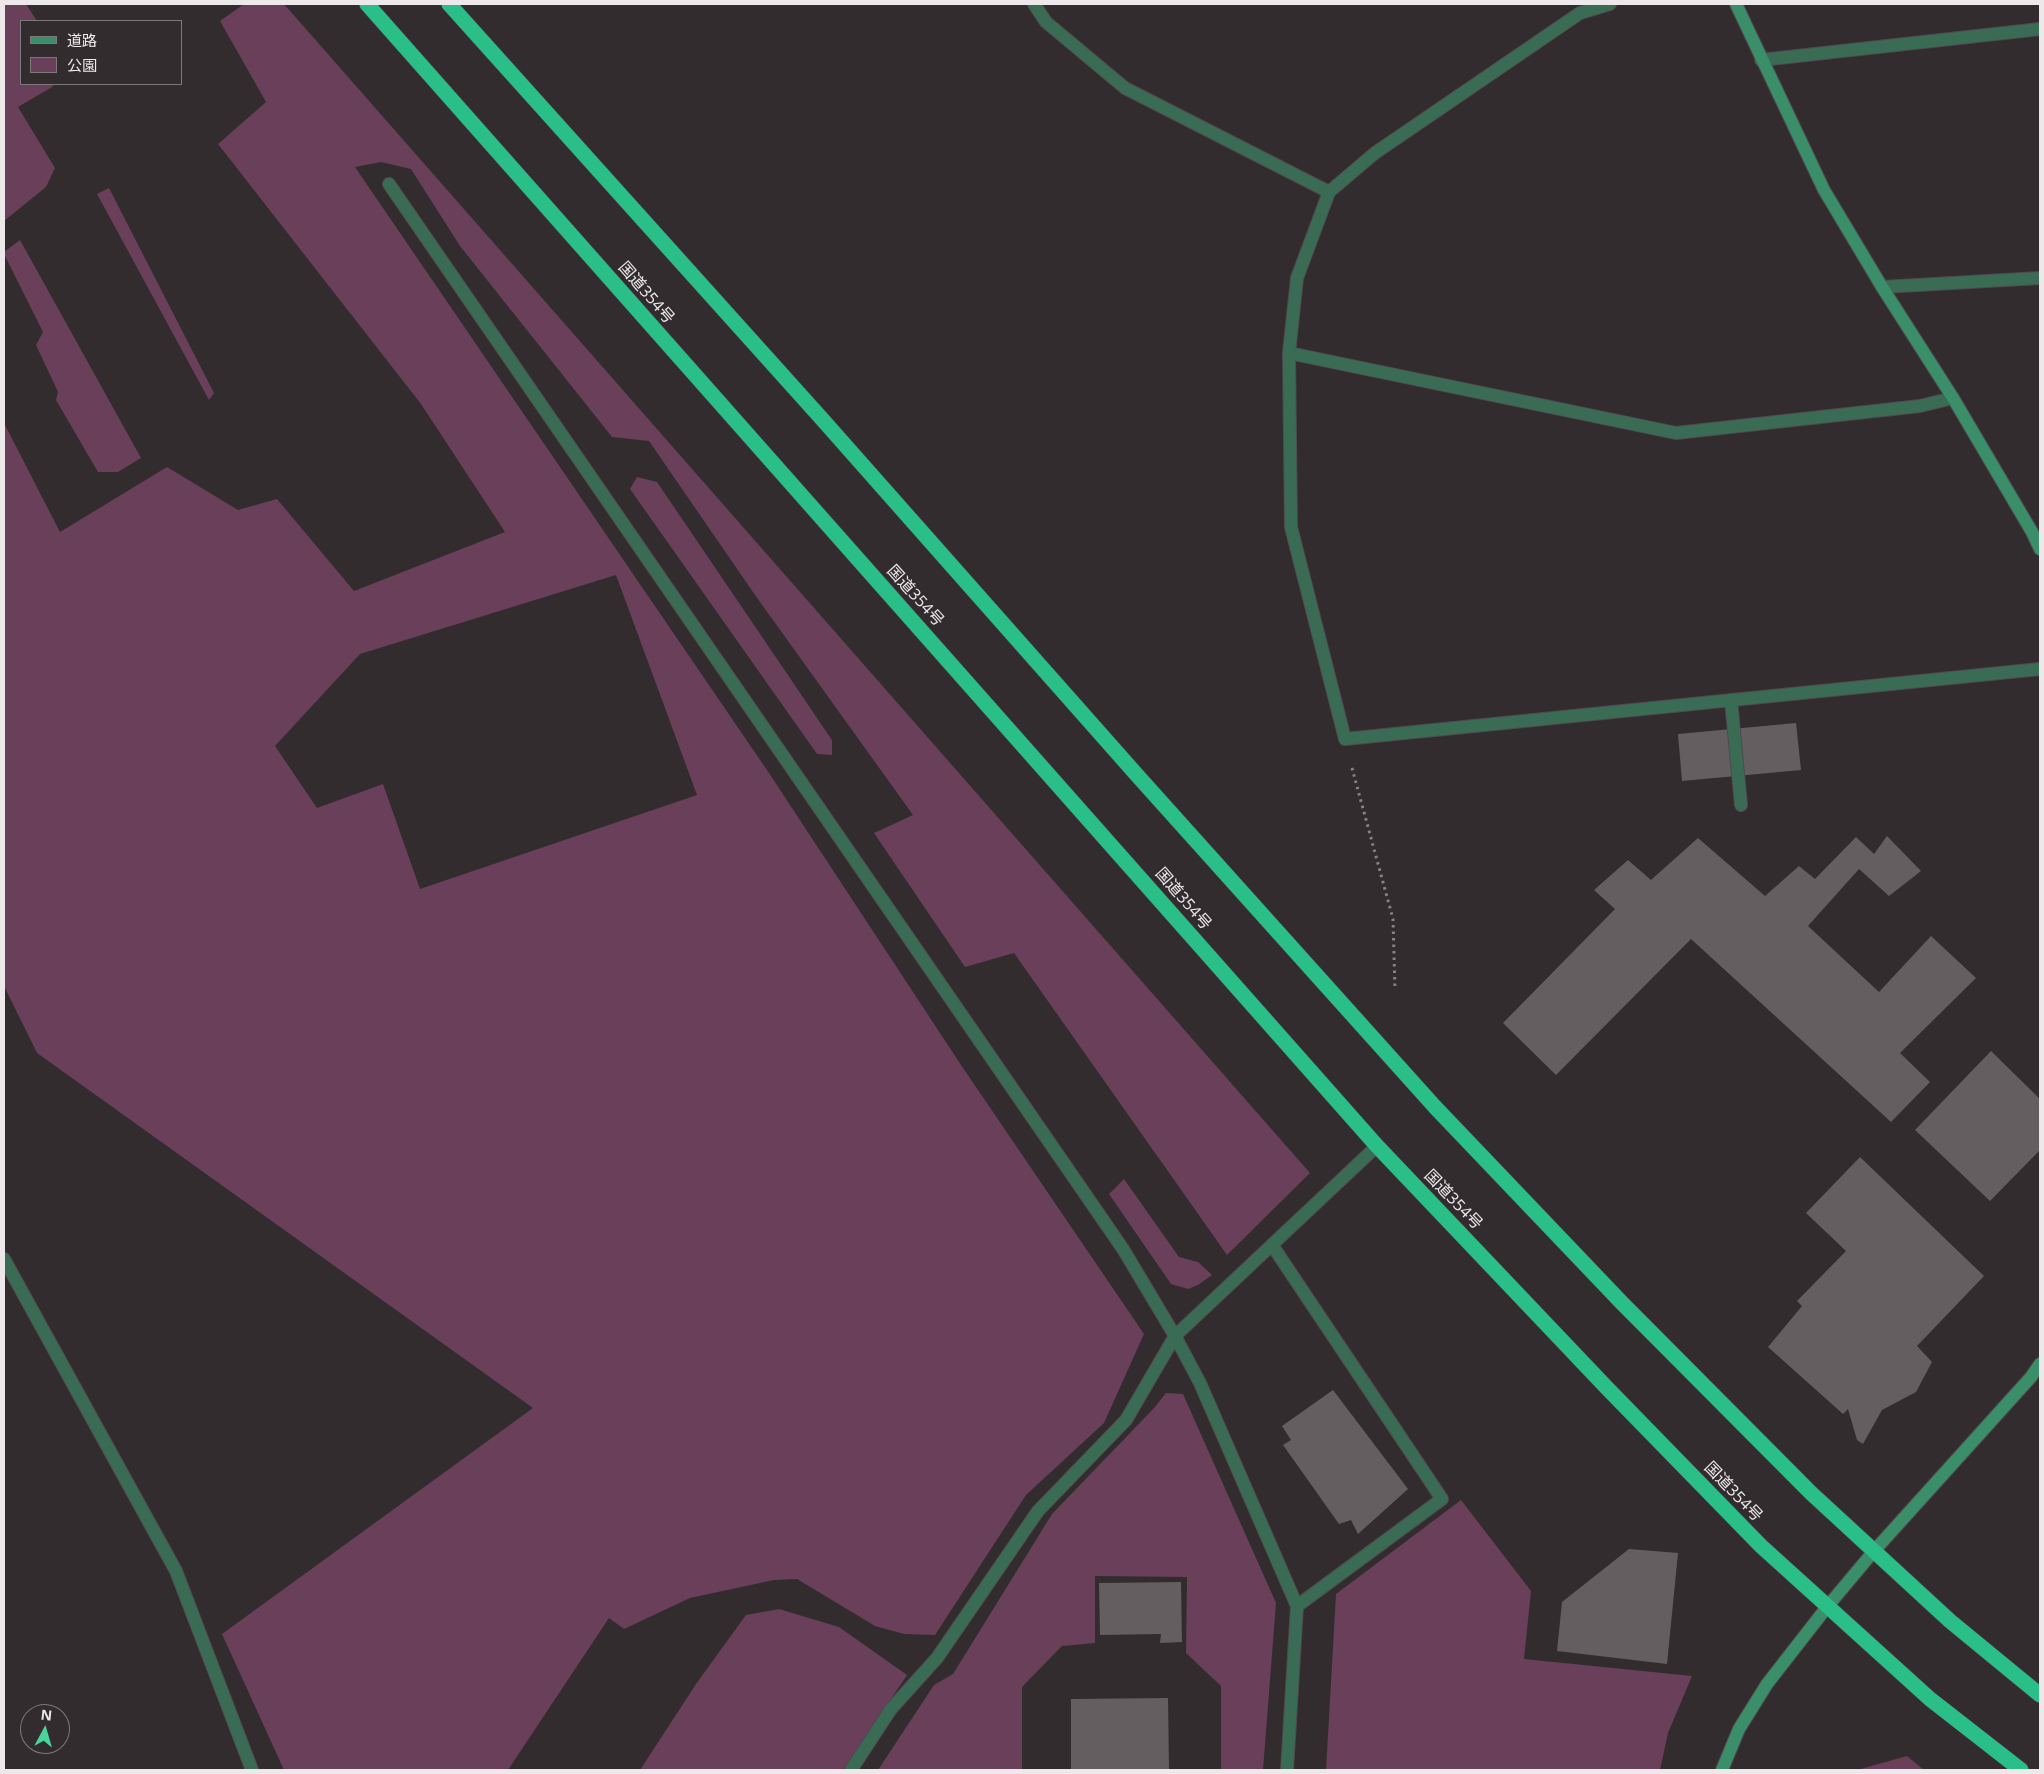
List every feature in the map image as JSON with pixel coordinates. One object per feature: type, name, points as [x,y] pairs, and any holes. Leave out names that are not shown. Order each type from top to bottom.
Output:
[{"type":"highway","name":"国道354号","points":[[368,4],[1377,1146],[1647,1429],[1762,1546],[1930,1699],[2021,1770]]},
{"type":"highway","points":[[449,4],[822,419],[1435,1107],[1622,1303],[1810,1493],[1950,1621],[2040,1695]]},
{"type":"street","points":[[1034,4],[1046,22],[1125,88],[1330,192]]},
{"type":"street","points":[[1610,4],[1580,13],[1375,153],[1330,192],[1297,278],[1289,353],[1291,527],[1345,739],[2040,669]]},
{"type":"street","points":[[1736,4],[1824,190],[1882,287],[1954,398],[2040,549]]},
{"type":"street","points":[[1761,60],[2040,29]]},
{"type":"street","points":[[390,184],[1117,1241],[1175,1336],[1200,1383],[1297,1606],[1287,1770]]},
{"type":"street","points":[[1882,287],[2040,278]]},
{"type":"street","points":[[1289,353],[1676,433],[1920,406],[1954,398]]},
{"type":"street","points":[[1732,700],[1741,805]]},
{"type":"street","points":[[851,1770],[891,1709],[937,1658],[1038,1510],[1126,1420],[1175,1336],[1377,1146]]},
{"type":"street","points":[[1272,1245],[1442,1500],[1297,1606]]},
{"type":"street","points":[[4,1259],[176,1571],[252,1770]]},
{"type":"street","points":[[1722,1770],[1739,1729],[1767,1684],[1827,1607],[1874,1551],[2031,1377],[2040,1364]]},
{"type":"path","points":[[1345,739],[1393,919],[1395,990]]},
{"type":"green space","points":[[4,4],[26,4],[36,20],[20,20],[20,85],[53,85],[18,107],[55,168],[46,187],[4,221]]},
{"type":"green space","points":[[244,4],[284,4],[1310,1173],[1227,1255],[1014,953],[965,967],[874,833],[913,815],[755,595],[649,441],[612,437],[460,246],[411,169],[381,162],[355,167],[769,773],[961,1065],[1144,1334],[1104,1423],[1026,1495],[935,1635],[904,1634],[875,1626],[797,1579],[774,1580],[690,1598],[624,1629],[609,1618],[508,1770],[284,1770],[222,1634],[533,1408],[37,1053],[4,986],[4,423],[60,532],[167,467],[238,510],[277,499],[354,591],[505,532],[421,404],[218,144],[266,102],[220,21]],"holes":[[[616,575],[697,795],[420,889],[383,784],[317,808],[275,746],[360,654]]]},
{"type":"green space","points":[[109,188],[214,393],[209,400],[97,194]]},
{"type":"green space","points":[[20,240],[141,458],[118,472],[98,472],[56,400],[58,392],[36,345],[43,332],[4,254],[4,252]]},
{"type":"green space","points":[[637,477],[657,482],[832,740],[832,755],[817,754],[630,489]]},
{"type":"green space","points":[[1124,1179],[1179,1257],[1198,1262],[1212,1275],[1198,1285],[1188,1289],[1171,1284],[1109,1194]]},
{"type":"green space","points":[[1166,1393],[1183,1394],[1276,1603],[1263,1770],[1221,1770],[1221,1686],[1186,1653],[1187,1577],[1095,1576],[1095,1643],[1062,1646],[1022,1687],[1022,1770],[878,1770],[934,1685],[953,1674],[1052,1514],[1155,1407]]},
{"type":"green space","points":[[1461,1500],[1531,1591],[1524,1659],[1692,1676],[1668,1733],[1660,1770],[1326,1770],[1336,1594]]},
{"type":"green space","points":[[779,1609],[839,1627],[907,1675],[844,1770],[640,1770],[696,1684],[746,1615]]},
{"type":"green space","points":[[1907,1756],[1924,1770],[1857,1770]]},
{"type":"building","points":[[1796,723],[1801,770],[1682,781],[1678,734]]},
{"type":"building","points":[[1887,836],[1921,871],[1889,896],[1859,869],[1808,926],[1879,992],[1931,936],[1976,978],[1900,1053],[1930,1082],[1891,1122],[1691,939],[1556,1075],[1503,1023],[1615,909],[1594,890],[1628,860],[1651,880],[1698,838],[1765,896],[1799,866],[1815,879],[1856,837],[1874,854]]},
{"type":"building","points":[[1991,1051],[2040,1099],[2040,1150],[1990,1201],[1915,1130]]},
{"type":"building","points":[[1860,1157],[1984,1276],[1917,1346],[1932,1362],[1916,1392],[1882,1410],[1863,1444],[1857,1440],[1848,1409],[1843,1414],[1768,1347],[1802,1306],[1797,1301],[1846,1251],[1806,1213]]},
{"type":"building","points":[[1333,1390],[1408,1489],[1358,1534],[1351,1520],[1339,1524],[1283,1445],[1291,1440],[1282,1426]]},
{"type":"building","points":[[1629,1549],[1678,1553],[1667,1664],[1557,1651],[1562,1602]]},
{"type":"building","points":[[1181,1582],[1182,1642],[1160,1643],[1161,1634],[1100,1635],[1099,1583]]},
{"type":"building","points":[[1168,1698],[1169,1770],[1071,1770],[1071,1699]]}]
